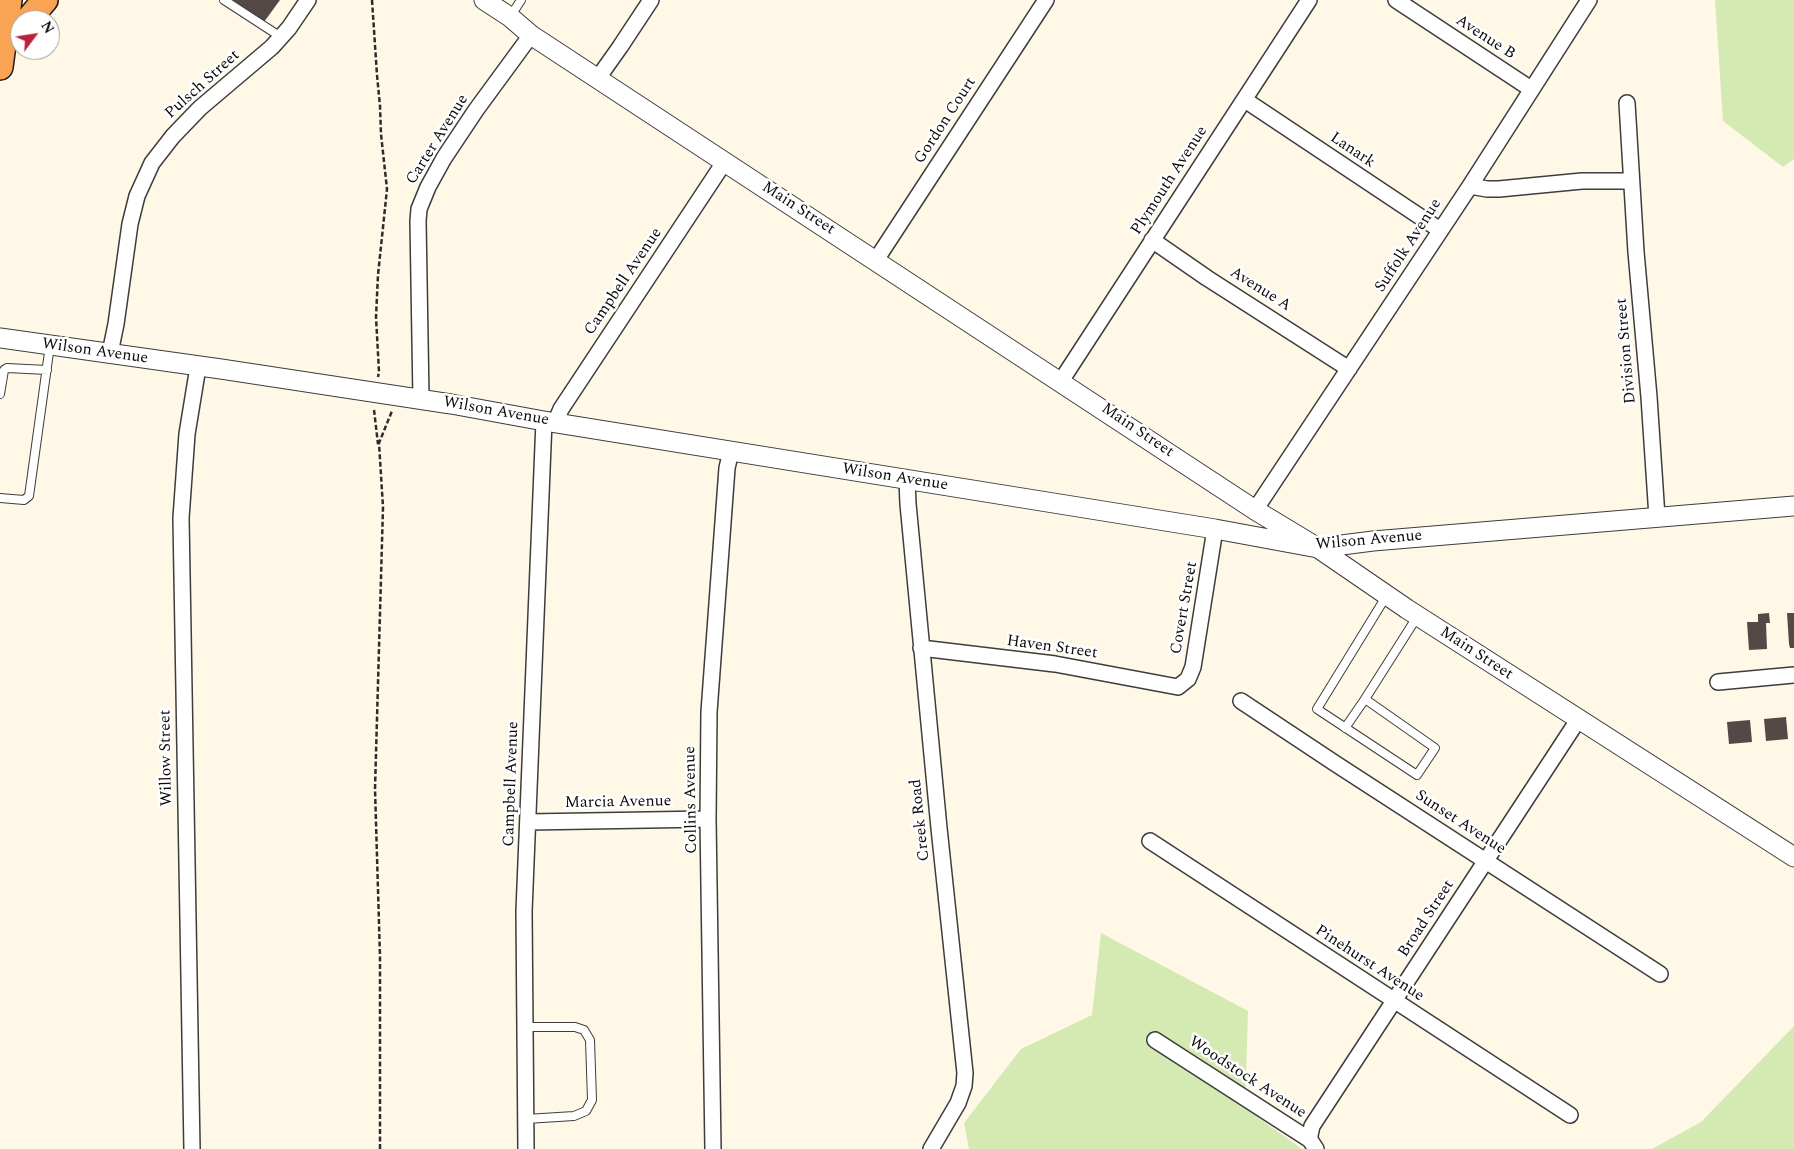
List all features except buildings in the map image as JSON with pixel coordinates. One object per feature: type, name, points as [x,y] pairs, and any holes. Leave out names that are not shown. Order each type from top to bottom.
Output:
[{"type":"highway","points":[[1,61],[10,0]]},
{"type":"highway","points":[[36,10],[45,0]]},
{"type":"highway","points":[[1,61],[10,46]]},
{"type":"street","name":"Pulsch Street","points":[[110,353],[130,224],[137,196],[152,163],[173,136],[200,108],[248,68],[281,37],[308,0]]},
{"type":"street","name":"Main Street","points":[[484,0],[531,34],[1255,510],[1318,548],[1417,616],[1578,720],[1785,845],[1794,857]]},
{"type":"street","points":[[598,78],[651,0]]},
{"type":"street","name":"Gordon Court","points":[[876,260],[1046,0]]},
{"type":"street","name":"Plymouth Avenue","points":[[1061,381],[1309,0]]},
{"type":"street","name":"Avenue B","points":[[1396,0],[1531,89]]},
{"type":"street","name":"Suffolk Avenue","points":[[1255,510],[1470,186],[1589,0]]},
{"type":"street","name":"Carter Avenue","points":[[421,399],[419,209],[428,187],[444,158],[531,34]]},
{"type":"street","name":"Lanark","points":[[1245,100],[1440,230]]},
{"type":"street","name":"Division Street","points":[[1627,104],[1636,252],[1650,397],[1657,516]]},
{"type":"street","name":"Campbell Avenue","points":[[526,1149],[524,912],[549,422],[561,409],[725,161]]},
{"type":"street","points":[[1470,186],[1499,190],[1582,180],[1631,181]]},
{"type":"street","name":"Avenue A","points":[[1152,240],[1349,369]]},
{"type":"street","name":"Wilson Avenue","points":[[0,338],[421,399],[549,422],[1215,529],[1318,548],[1657,516],[1794,506]]},
{"type":"street","name":"Willow Street","points":[[192,1149],[181,518],[187,434],[198,367]]},
{"type":"street","name":"Collins Avenue","points":[[713,1149],[708,819],[709,712],[727,468],[731,451]]},
{"type":"street","name":"Creek Road","points":[[908,480],[908,504],[965,1073],[964,1086],[958,1103],[931,1149]]},
{"type":"street","name":"Covert Street","points":[[1178,686],[1188,679],[1193,667],[1215,529]]},
{"type":"street","name":"Haven Street","points":[[922,648],[1055,664],[1178,686]]},
{"type":"street","points":[[1718,682],[1794,675]]},
{"type":"street","name":"Sunset Avenue","points":[[1241,701],[1660,974]]},
{"type":"street","name":"Broad Street","points":[[1314,1144],[1312,1126],[1578,720]]},
{"type":"street","name":"Marcia Avenue","points":[[528,822],[708,819]]},
{"type":"street","name":"Pinehurst Avenue","points":[[1150,841],[1570,1115]]},
{"type":"street","name":"Woodstock Avenue","points":[[1155,1040],[1314,1144]]},
{"type":"lane","points":[[224,0],[281,37]]},
{"type":"lane","points":[[510,17],[521,0]]},
{"type":"lane","points":[[0,498],[24,500],[29,496],[50,345]]},
{"type":"lane","points":[[0,394],[4,370],[7,368],[47,370]]},
{"type":"lane","points":[[1365,699],[1434,748],[1417,775],[1317,709],[1387,595]]},
{"type":"lane","points":[[1345,728],[1417,616]]},
{"type":"lane","points":[[525,1027],[575,1027],[584,1030],[590,1040],[592,1100],[586,1111],[574,1116],[526,1119]]},
{"type":"path","points":[[372,0],[381,134],[387,189],[378,275],[376,317],[380,372],[377,383]]},
{"type":"path","points":[[374,404],[383,507],[375,789],[380,957],[380,1149]]},
{"type":"path","points":[[379,448],[381,434],[393,408]]},
{"type":"green space","points":[[1715,0],[1794,0],[1794,159],[1783,167],[1723,121]]},
{"type":"green space","points":[[1101,933],[1248,1011],[1245,1108],[1302,1149],[969,1149],[964,1123],[1021,1049],[1092,1015]]},
{"type":"green space","points":[[1794,1026],[1794,1149],[1652,1149],[1701,1122]]}]
